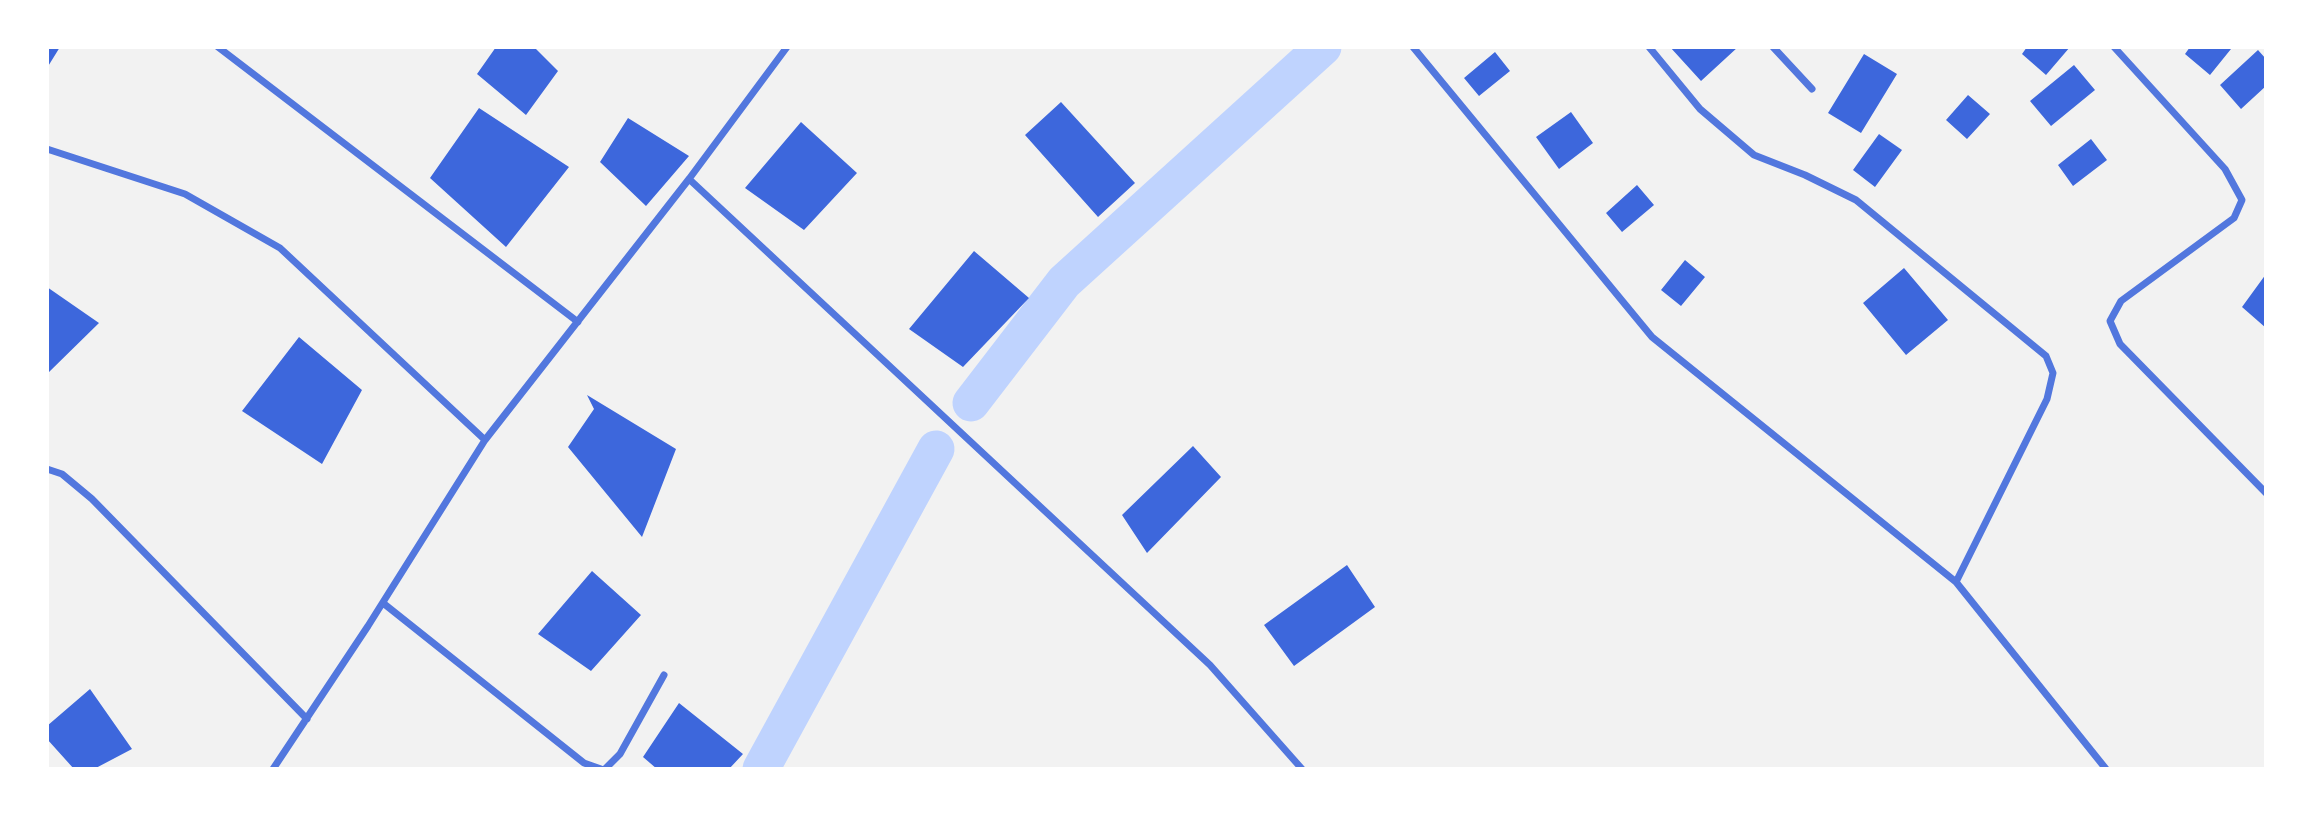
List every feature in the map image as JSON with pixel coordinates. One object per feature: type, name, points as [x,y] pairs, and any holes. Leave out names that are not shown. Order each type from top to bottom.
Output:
[{"type":"street","points":[[218,47],[578,322]]},
{"type":"street","points":[[273,769],[383,603],[485,440],[689,179],[787,47]]},
{"type":"street","points":[[1413,47],[1652,337],[1956,582],[2106,769]]},
{"type":"street","points":[[1649,47],[1700,108],[1754,155],[1805,175],[1856,200],[2046,356],[2053,373],[2047,399],[1956,582]]},
{"type":"street","points":[[1773,47],[1812,89]]},
{"type":"street","points":[[2114,47],[2225,169],[2242,200],[2234,218],[2121,301],[2110,321],[2120,344],[2266,494]]},
{"type":"street","points":[[47,149],[185,194],[280,248],[485,440]]},
{"type":"street","points":[[689,179],[1210,665],[1302,769]]},
{"type":"street","points":[[47,468],[62,474],[92,499],[307,719]]},
{"type":"street","points":[[383,603],[584,763],[603,769],[620,754],[664,676]]},
{"type":"building","points":[[47,47],[60,47],[47,68]]},
{"type":"building","points":[[496,47],[534,47],[558,71],[526,115],[477,74]]},
{"type":"building","points":[[1670,47],[1738,47],[1701,81]]},
{"type":"building","points":[[2027,47],[2070,47],[2046,75],[2022,54]]},
{"type":"building","points":[[2190,47],[2231,49],[2210,75],[2185,54]]},
{"type":"building","points":[[2258,50],[2266,59],[2266,86],[2241,109],[2220,85]]},
{"type":"building","points":[[1495,52],[1510,71],[1479,96],[1464,78]]},
{"type":"building","points":[[1864,54],[1897,74],[1861,133],[1828,113]]},
{"type":"building","points":[[2074,65],[2095,90],[2051,126],[2030,101]]},
{"type":"building","points":[[1968,95],[1990,114],[1967,139],[1946,120]]},
{"type":"building","points":[[1061,102],[1135,183],[1098,217],[1025,135]]},
{"type":"building","points":[[479,108],[569,167],[506,247],[430,178]]},
{"type":"building","points":[[1571,112],[1593,143],[1559,169],[1536,137]]},
{"type":"building","points":[[628,118],[689,156],[646,206],[600,162]]},
{"type":"building","points":[[801,122],[857,173],[804,230],[745,188]]},
{"type":"building","points":[[1879,134],[1902,150],[1875,187],[1853,170]]},
{"type":"building","points":[[2091,139],[2107,160],[2073,186],[2058,165]]},
{"type":"building","points":[[1637,185],[1654,205],[1622,232],[1606,213]]},
{"type":"building","points":[[974,251],[1029,298],[963,367],[909,329]]},
{"type":"building","points":[[1685,260],[1705,277],[1681,306],[1661,290]]},
{"type":"building","points":[[1904,268],[1948,320],[1906,355],[1863,303]]},
{"type":"building","points":[[2266,274],[2266,328],[2242,307]]},
{"type":"building","points":[[47,287],[99,323],[47,374]]},
{"type":"building","points":[[299,337],[362,390],[322,464],[242,411]]},
{"type":"building","points":[[587,395],[676,449],[642,537],[568,447],[594,409]]},
{"type":"building","points":[[1193,446],[1221,477],[1147,553],[1122,515]]},
{"type":"building","points":[[1347,565],[1375,607],[1294,666],[1264,625]]},
{"type":"building","points":[[592,571],[641,615],[591,671],[538,634]]},
{"type":"building","points":[[90,689],[132,749],[94,769],[74,769],[47,739],[47,726]]},
{"type":"building","points":[[679,703],[743,754],[729,769],[657,769],[643,757]]},
{"type":"waterway","points":[[971,403],[1064,282],[1323,47]]},
{"type":"waterway","points":[[761,769],[936,449]]}]
